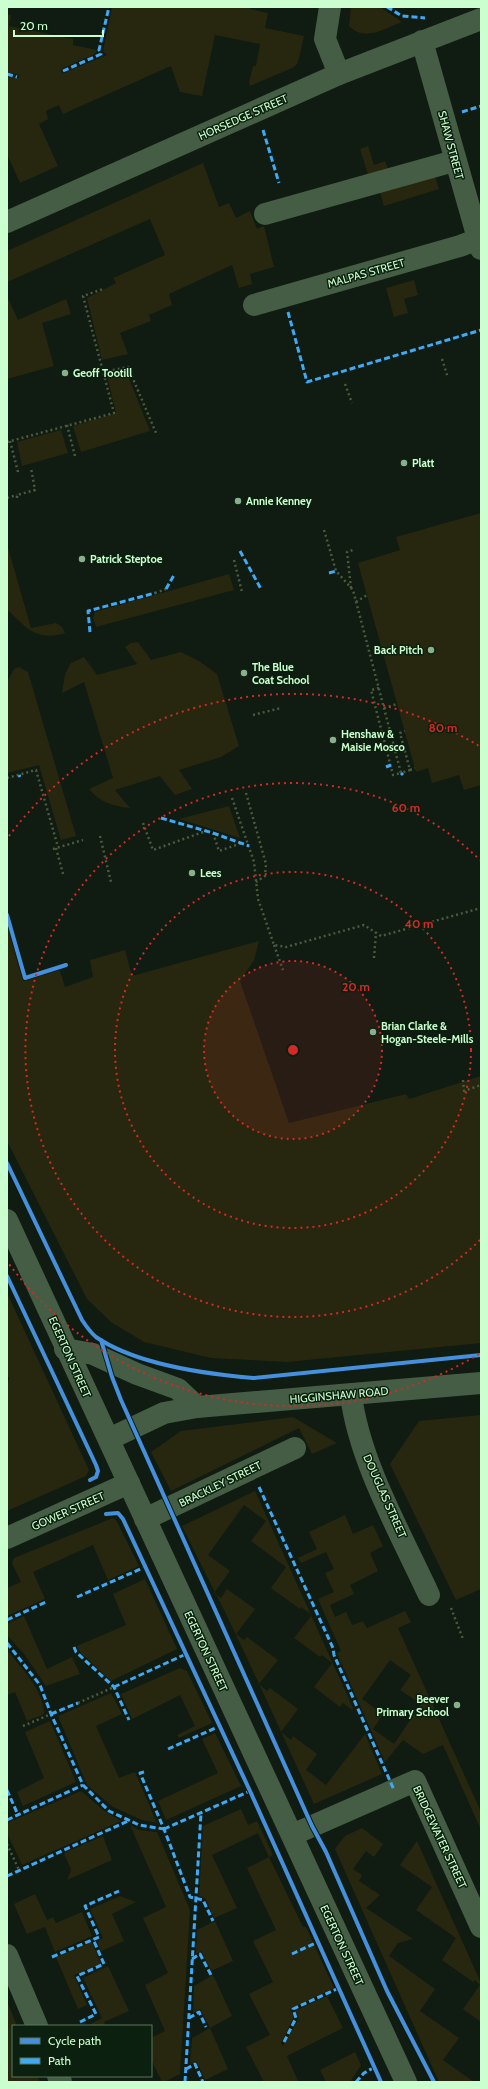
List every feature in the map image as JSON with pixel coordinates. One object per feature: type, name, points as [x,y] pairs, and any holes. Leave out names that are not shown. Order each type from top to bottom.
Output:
[{"type":"street","points":[[330,7],[325,39],[339,74]]},
{"type":"street","name":"HORSEDGE STREET","points":[[7,222],[339,74],[481,19]]},
{"type":"street","name":"SHAW STREET","points":[[422,41],[454,161],[480,242]]},
{"type":"street","points":[[265,214],[454,161]]},
{"type":"street","name":"MALPAS STREET","points":[[254,305],[460,246],[480,242]]},
{"type":"street","name":"EGERTON STREET","points":[[7,1220],[406,2082]]},
{"type":"street","points":[[66,1349],[93,1354],[137,1374],[178,1389],[197,1407]]},
{"type":"street","name":"HIGGINSHAW ROAD","points":[[108,1439],[164,1413],[197,1407],[481,1383]]},
{"type":"street","name":"DOUGLAS STREET","points":[[351,1395],[353,1412],[368,1464],[429,1595]]},
{"type":"street","name":"BRACKLEY STREET","points":[[145,1519],[295,1448]]},
{"type":"street","name":"GOWER STREET","points":[[7,1538],[129,1483]]},
{"type":"street","name":"BRIDGEWATER STREET","points":[[292,1835],[415,1781],[481,1927]]},
{"type":"street","points":[[7,1955],[37,2025]]},
{"type":"path","points":[[18,472],[8,441],[114,413],[83,296],[102,289]]},
{"type":"path","points":[[442,359],[448,378]]},
{"type":"path","points":[[103,372],[128,367],[156,433]]},
{"type":"path","points":[[345,384],[352,403]]},
{"type":"path","points":[[66,425],[75,456]]},
{"type":"path","points":[[7,498],[17,497],[35,490],[31,468]]},
{"type":"path","points":[[324,530],[336,572],[352,589]]},
{"type":"path","points":[[354,550],[347,552],[352,589],[402,773]]},
{"type":"path","points":[[234,560],[242,592]]},
{"type":"path","points":[[155,593],[166,589]]},
{"type":"path","points":[[356,602],[367,595]]},
{"type":"path","points":[[379,688],[371,690],[393,775],[415,768]]},
{"type":"path","points":[[384,708],[397,704]]},
{"type":"path","points":[[253,715],[282,708]]},
{"type":"path","points":[[405,731],[400,733],[410,770]]},
{"type":"path","points":[[7,778],[36,770],[63,874]]},
{"type":"path","points":[[246,793],[266,864],[264,876],[256,882]]},
{"type":"path","points":[[232,798],[254,862],[258,899],[283,970]]},
{"type":"path","points":[[143,823],[153,850],[206,831]]},
{"type":"path","points":[[213,833],[219,851],[242,843]]},
{"type":"path","points":[[100,836],[111,882]]},
{"type":"path","points":[[56,848],[83,840]]},
{"type":"path","points":[[274,945],[286,947],[364,925],[381,936],[481,908]]},
{"type":"path","points":[[374,958],[376,932]]},
{"type":"path","points":[[463,1080],[464,1092],[481,1085]]},
{"type":"path","points":[[78,1703],[114,1687]]},
{"type":"path","points":[[23,1726],[51,1714]]},
{"type":"path","points":[[7,1844],[19,1870]]},
{"type":"shaded area","points":[[112,7],[250,7],[250,9],[268,13],[265,28],[304,36],[297,64],[292,68],[250,86],[249,83],[253,66],[256,66],[260,44],[215,35],[202,96],[180,92],[171,66],[63,114],[59,105],[46,111],[48,119],[39,124],[58,166],[20,183],[7,154],[7,76],[19,78],[19,75],[7,72],[7,14],[11,15],[9,26],[73,39],[73,45],[97,50],[95,54],[61,69],[62,74],[107,55],[103,51]]},
{"type":"shaded area","points":[[351,7],[380,7],[402,22],[374,33],[361,33],[355,31],[349,26]]},
{"type":"shaded area","points":[[368,146],[374,165],[385,161],[389,172],[369,178],[360,149]]},
{"type":"shaded area","points":[[203,163],[219,207],[229,203],[236,218],[250,211],[257,229],[264,226],[274,267],[250,274],[252,284],[239,288],[232,265],[169,294],[172,305],[149,315],[151,321],[120,333],[128,354],[102,360],[87,298],[116,283],[113,278],[165,255],[150,219],[7,282],[7,251]]},
{"type":"shaded area","points":[[434,173],[439,189],[384,206],[379,189]]},
{"type":"shaded area","points":[[414,280],[418,295],[404,299],[408,313],[394,317],[386,288]]},
{"type":"shaded area","points":[[7,296],[18,320],[66,299],[71,314],[42,323],[54,366],[7,379]]},
{"type":"shaded area","points":[[126,371],[150,431],[81,452],[73,426],[116,413],[107,376]]},
{"type":"shaded area","points":[[61,430],[68,453],[22,466],[17,442]]},
{"type":"shaded area","name":"Back Pitch","points":[[481,513],[481,785],[464,790],[459,775],[432,783],[428,768],[416,772],[358,563],[400,550],[396,537]]},
{"type":"shaded area","points":[[7,544],[31,628],[56,623],[62,627],[65,633],[47,636],[39,634],[26,627],[7,609]]},
{"type":"shaded area","points":[[229,574],[234,590],[96,627],[93,618],[95,612]]},
{"type":"shaded area","points":[[138,642],[151,660],[181,652],[199,661],[217,674],[239,746],[221,757],[179,770],[192,789],[175,795],[160,776],[115,790],[130,808],[107,803],[89,789],[113,778],[84,682],[62,693],[65,674],[71,663],[84,657],[97,675],[137,664],[125,647],[131,643]]},
{"type":"shaded area","points":[[19,667],[28,672],[76,836],[61,840],[39,765],[7,773],[7,682],[14,669]]},
{"type":"shaded area","points":[[229,806],[240,838],[179,819]]},
{"type":"shaded area","points":[[7,922],[24,980],[59,968],[65,987],[93,977],[90,960],[125,950],[132,976],[259,941],[254,960],[240,981],[289,1123],[406,1094],[409,1099],[481,1076],[481,1343],[287,1362],[211,1358],[144,1342],[111,1322],[87,1299],[7,1141]]},
{"type":"shaded area","points":[[7,1293],[89,1470],[86,1476],[7,1511],[7,1383],[10,1378],[7,1376]]},
{"type":"shaded area","points":[[481,1415],[481,1589],[456,1600],[390,1464],[419,1421]]},
{"type":"shaded area","points":[[293,1417],[337,1443],[312,1454],[299,1428],[171,1491],[151,1452],[181,1431]]},
{"type":"shaded area","points":[[255,1491],[311,1614],[301,1607],[300,1609],[271,1588],[286,1567],[251,1541],[266,1521],[244,1505],[208,1555],[230,1571],[215,1592],[182,1526]]},
{"type":"shaded area","points":[[345,1515],[353,1534],[373,1525],[383,1546],[370,1553],[378,1571],[350,1585],[354,1594],[330,1605],[335,1617],[346,1612],[352,1625],[363,1621],[367,1628],[405,1611],[411,1622],[398,1628],[481,1812],[481,1830],[443,1745],[423,1754],[403,1740],[385,1762],[337,1653],[341,1651],[318,1599],[334,1592],[325,1573],[334,1569],[326,1552],[301,1563],[298,1558],[317,1549],[309,1532]],"holes":[[[390,1660],[411,1675],[400,1690],[421,1704],[394,1744],[373,1729],[383,1714],[362,1699]]]},
{"type":"shaded area","points":[[113,1518],[116,1520],[139,1566],[108,1580],[93,1545],[33,1572],[45,1599],[7,1616],[7,1588],[21,1582],[12,1563],[14,1558]]},
{"type":"shaded area","points":[[145,1579],[177,1649],[111,1681],[80,1652],[77,1646],[126,1625],[113,1594]]},
{"type":"shaded area","points":[[227,1589],[255,1609],[236,1634],[244,1640],[247,1637],[278,1660],[259,1684],[230,1621],[216,1595],[221,1598]]},
{"type":"shaded area","points":[[24,1616],[47,1669],[72,1657],[80,1674],[46,1686],[24,1654],[7,1635],[7,1624]]},
{"type":"shaded area","points":[[311,1616],[353,1708],[352,1710],[343,1703],[340,1707],[314,1687],[332,1663],[322,1655],[320,1657],[294,1638]]},
{"type":"shaded area","points":[[7,1650],[25,1671],[36,1688],[43,1706],[44,1714],[27,1721],[15,1692],[7,1695]]},
{"type":"shaded area","points":[[180,1668],[187,1671],[212,1723],[179,1738],[177,1735],[195,1726],[180,1695],[132,1719],[121,1694]]},
{"type":"shaded area","points":[[259,1684],[267,1691],[270,1688],[298,1709],[281,1732],[266,1698]]},
{"type":"shaded area","points":[[111,1693],[122,1714],[96,1726],[119,1778],[135,1772],[157,1823],[142,1820],[113,1807],[87,1785],[58,1716]]},
{"type":"shaded area","points":[[50,1721],[76,1782],[23,1806],[17,1792],[44,1778],[25,1732]]},
{"type":"shaded area","points":[[281,1732],[291,1740],[293,1736],[317,1754],[306,1770],[326,1785],[365,1734],[382,1774],[314,1804]]},
{"type":"shaded area","points":[[215,1733],[241,1786],[166,1820],[158,1801],[218,1773],[202,1739]]},
{"type":"shaded area","points":[[81,1791],[103,1810],[121,1821],[22,1865],[7,1833],[7,1823]]},
{"type":"shaded area","points":[[241,1809],[248,1825],[257,1821],[273,1855],[269,1857],[258,1833],[212,1855],[237,1908],[214,1918],[205,1898],[199,1896],[203,1826]]},
{"type":"shaded area","points":[[130,1825],[139,1830],[157,1832],[190,1910],[180,2074],[162,2082],[152,2061],[152,2038],[165,2031],[145,1985],[168,1973],[143,1918],[166,1907]]},
{"type":"shaded area","points":[[362,1828],[383,1844],[374,1857],[366,1851],[353,1869],[362,1875],[359,1881],[380,1895],[366,1908],[413,1939],[398,1943],[389,1956],[435,1989],[420,2011],[459,2038],[443,2060],[474,2082],[439,2082],[335,1849],[345,1836]]},
{"type":"shaded area","points":[[103,1836],[112,1860],[67,1880],[71,1870],[64,1853]]},
{"type":"shaded area","points":[[417,1841],[481,1983],[481,2022],[463,2009],[480,1985],[475,1980],[473,1982],[442,1960],[456,1938],[416,1910],[432,1887],[400,1865]]},
{"type":"shaded area","points":[[269,1857],[303,1927],[306,1927],[334,1988],[290,2009],[294,2017],[281,2043],[283,2046],[299,2018],[295,2011],[327,1996],[343,2028],[287,2056],[298,2081],[296,2082],[264,2082],[246,2047],[270,2035],[249,1994],[273,1982],[253,1941],[276,1930],[247,1868]]},
{"type":"shaded area","points":[[35,1894],[47,1920],[53,1917],[56,1923],[82,1912],[92,1936],[55,1952],[45,1927],[27,1934],[14,1904]]},
{"type":"shaded area","points":[[120,1896],[136,1902],[112,1914],[124,1941],[101,1951],[97,1942],[103,1938],[90,1909]]},
{"type":"shaded area","points":[[215,1921],[233,1961],[211,1971],[201,1951],[196,1954],[197,1930]]},
{"type":"shaded area","points":[[92,1942],[101,1964],[74,1975],[87,2005],[78,2009],[56,1957]]},
{"type":"shaded area","points":[[108,1966],[129,2011],[104,2022],[106,2025],[89,2025],[102,2018],[83,1978]]},
{"type":"shaded area","points":[[213,1975],[232,2016],[210,2028],[200,2009],[193,2013],[194,1986]]},
{"type":"shaded area","points":[[7,2001],[17,2025],[12,2025],[12,2077],[38,2077],[40,2082],[7,2082]]},
{"type":"shaded area","points":[[210,2028],[228,2069],[205,2080],[196,2061],[190,2064],[192,2038]]},
{"type":"shaded area","points":[[355,2052],[361,2065],[350,2082],[326,2082],[320,2070]]},
{"type":"marked path","points":[[63,71],[101,54],[99,50],[109,7]]},
{"type":"marked path","points":[[387,7],[402,16],[425,18]]},
{"type":"marked path","points":[[7,74],[17,77]]},
{"type":"marked path","points":[[462,112],[481,106]]},
{"type":"marked path","points":[[263,130],[279,183]]},
{"type":"marked path","points":[[288,312],[307,382],[481,330]]},
{"type":"marked path","points":[[240,551],[261,589]]},
{"type":"marked path","points":[[329,573],[336,571]]},
{"type":"marked path","points":[[166,589],[174,575]]},
{"type":"marked path","points":[[90,632],[88,611],[155,593]]},
{"type":"marked path","points":[[386,767],[391,765]]},
{"type":"marked path","points":[[161,818],[213,833],[249,846]]},
{"type":"marked path","points":[[259,1487],[333,1648],[334,1655],[394,1790]]},
{"type":"marked path","points":[[77,1597],[145,1567]]},
{"type":"marked path","points":[[7,1620],[46,1602]]},
{"type":"marked path","points":[[7,1643],[40,1685],[51,1714],[83,1785],[109,1811],[139,1825],[164,1829]]},
{"type":"marked path","points":[[74,1647],[76,1652],[114,1687],[129,1720]]},
{"type":"marked path","points":[[114,1687],[186,1654]]},
{"type":"marked path","points":[[51,1714],[78,1703]]},
{"type":"marked path","points":[[168,1749],[220,1726]]},
{"type":"marked path","points":[[144,1772],[140,1773],[164,1829],[190,1897],[203,1900],[213,1921]]},
{"type":"marked path","points":[[7,1820],[83,1785]]},
{"type":"marked path","points":[[7,1790],[18,1815]]},
{"type":"marked path","points":[[164,1829],[250,1791]]},
{"type":"marked path","points":[[185,2082],[201,1813]]},
{"type":"marked path","points":[[7,1876],[130,1820]]},
{"type":"marked path","points":[[52,1957],[99,1937],[85,1906],[119,1891]]},
{"type":"marked path","points":[[80,2022],[96,2014],[77,1976],[104,1964],[93,1939]]},
{"type":"marked path","points":[[292,1954],[318,1942]]},
{"type":"marked path","points":[[192,1959],[200,1954],[211,1975]]},
{"type":"marked path","points":[[284,2042],[296,2018],[293,2009],[339,1988]]},
{"type":"marked path","points":[[189,2018],[199,2012],[206,2027]]},
{"type":"marked path","points":[[186,2069],[195,2064],[203,2082]]},
{"type":"marked path","points":[[356,2082],[364,2073],[375,2067]]},
{"type":"cycle path","points":[[7,915],[25,978],[66,965]]},
{"type":"cycle path","points":[[7,1163],[82,1320],[96,1337],[130,1354],[150,1361],[172,1366],[214,1374],[253,1378],[481,1355]]},
{"type":"cycle path","points":[[7,1276],[96,1465],[98,1471],[96,1477],[90,1480]]},
{"type":"cycle path","points":[[101,1340],[112,1377],[121,1400],[312,1826],[326,1852],[387,1991],[434,2082]]},
{"type":"cycle path","points":[[106,1514],[118,1513],[123,1519],[250,1791],[381,2082]]},
{"type":"place","name":"Geoff Tootill","points":[[65,373]]},
{"type":"place","name":"Platt","points":[[404,463]]},
{"type":"place","name":"Annie Kenney","points":[[238,501]]},
{"type":"place","name":"Patrick Steptoe","points":[[82,559]]},
{"type":"place","name":"Back Pitch","points":[[431,650]]},
{"type":"place","name":"The Blue Coat School","points":[[244,673]]},
{"type":"place","name":"Henshaw & Maisie Mosco","points":[[333,740]]},
{"type":"place","name":"Lees","points":[[192,873]]},
{"type":"place","name":"Brian Clarke & Hogan-Steele-Mills","points":[[373,1032]]},
{"type":"place","name":"Beever Primary School","points":[[457,1705]]}]
